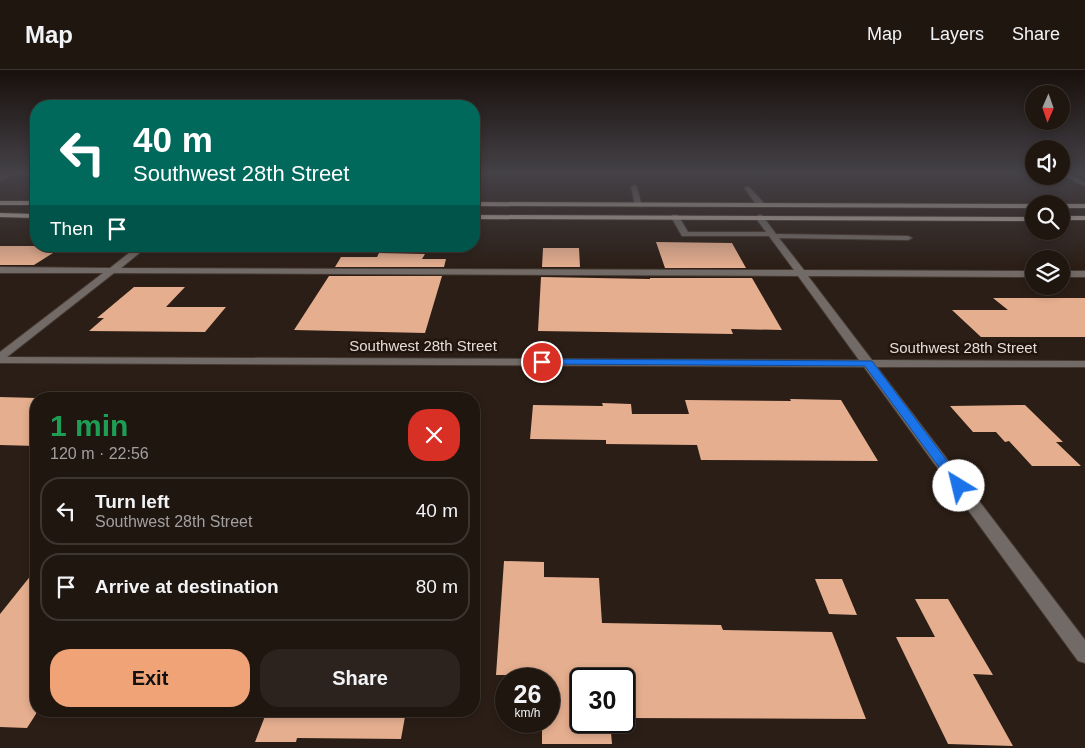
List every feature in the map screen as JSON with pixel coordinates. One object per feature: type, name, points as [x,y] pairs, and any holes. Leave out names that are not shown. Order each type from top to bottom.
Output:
[{"type":"main road","points":[[580,205],[745,205],[760,211],[1025,219]]},
{"type":"main road","points":[[570,217],[599,212],[721,212],[745,205]]},
{"type":"main road","points":[[760,211],[926,211],[959,206]]},
{"type":"main road","points":[[480,217],[675,217],[760,211],[1025,206]]},
{"type":"main road","points":[[1070,206],[1085,206]]},
{"type":"main road","points":[[0,216],[30,216]]},
{"type":"main road","points":[[1070,218],[1085,218]]},
{"type":"street","points":[[756,205],[772,235],[1085,655]]},
{"type":"street","points":[[675,217],[685,234],[908,238]]},
{"type":"street","points":[[0,358],[136,252]]},
{"type":"street","points":[[0,270],[1025,274]]},
{"type":"street","points":[[1070,274],[1085,274]]},
{"type":"street","name":"Southwest 28th Street","points":[[0,358],[1085,364]]},
{"type":"building","points":[[656,242],[732,243],[746,268],[665,268]]},
{"type":"building","points":[[0,246],[30,246],[30,252],[55,252],[34,265],[0,265]]},
{"type":"building","points":[[543,248],[579,248],[580,267],[542,267]]},
{"type":"building","points":[[379,253],[425,254],[422,259],[446,259],[444,267],[335,267],[341,257],[377,257]]},
{"type":"building","points":[[329,276],[442,276],[425,333],[294,330]]},
{"type":"building","points":[[541,277],[752,278],[782,330],[731,329],[733,334],[538,331]]},
{"type":"building","points":[[134,287],[185,287],[166,307],[226,307],[205,332],[89,331],[104,318],[97,318]]},
{"type":"building","points":[[993,298],[1085,298],[1085,337],[981,337],[952,310],[1008,310]]},
{"type":"building","points":[[0,397],[30,398],[30,446],[0,445]]},
{"type":"building","points":[[790,399],[841,400],[878,461],[701,460],[697,445],[606,444],[606,440],[530,439],[533,405],[603,406],[602,403],[631,404],[632,414],[689,414],[685,400],[791,401]]},
{"type":"building","points":[[1025,405],[1063,442],[1056,442],[1081,466],[1032,466],[1009,441],[1005,442],[996,432],[973,432],[950,406]]},
{"type":"building","points":[[504,561],[544,562],[544,577],[599,578],[602,623],[721,625],[723,630],[832,632],[866,719],[635,718],[635,668],[570,668],[570,733],[611,733],[612,744],[542,744],[542,733],[560,733],[560,668],[496,668]]},
{"type":"building","points":[[30,576],[30,717],[34,717],[27,728],[0,727],[0,614]]},
{"type":"building","points":[[815,579],[842,579],[857,615],[829,614]]},
{"type":"building","points":[[915,599],[948,599],[993,675],[973,674],[1013,746],[948,744],[896,637],[935,637]]},
{"type":"building","points":[[265,717],[405,717],[401,739],[297,738],[296,742],[255,742]]},
{"type":"route","points":[[542,362],[868,363],[959,486]]}]
